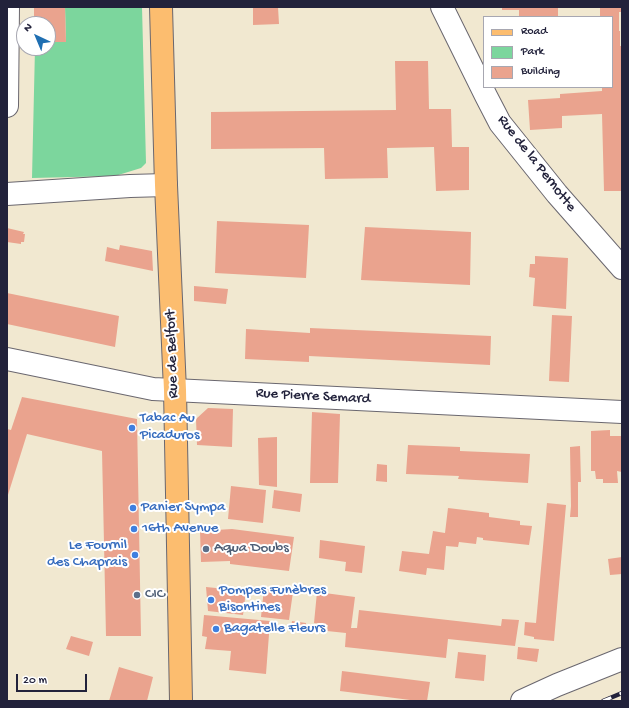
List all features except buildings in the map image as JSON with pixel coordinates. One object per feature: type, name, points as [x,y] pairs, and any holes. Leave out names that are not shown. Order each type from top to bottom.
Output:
[{"type":"main road","name":"Rue de Belfort","points":[[161,7],[166,185],[175,390],[181,701]]},
{"type":"street","points":[[7,106],[8,7]]},
{"type":"street","name":"Rue de la Pernotte","points":[[442,7],[500,123],[557,194],[622,268]]},
{"type":"street","points":[[7,194],[166,185]]},
{"type":"street","name":"Rue Pierre Semard","points":[[7,359],[153,389],[622,412]]},
{"type":"street","points":[[522,701],[622,659]]},
{"type":"green space","points":[[65,7],[142,7],[146,163],[141,168],[115,176],[32,178],[35,56],[56,56],[56,42],[66,42]]},
{"type":"railway","points":[[603,701],[622,693]]},
{"type":"place","name":"Tabac Au Picaduros","points":[[132,428]]},
{"type":"place","name":"Panier Sympa","points":[[133,508]]},
{"type":"place","name":"16th Avenue","points":[[134,529]]},
{"type":"place","name":"Aqua Doubs","points":[[206,549]]},
{"type":"place","name":"Le Fournil des Chaprais","points":[[135,555]]},
{"type":"place","name":"CIC","points":[[137,595]]},
{"type":"place","name":"Pompes Funèbres Bisontines","points":[[211,600]]},
{"type":"place","name":"Bagatelle Fleurs","points":[[216,629]]}]
